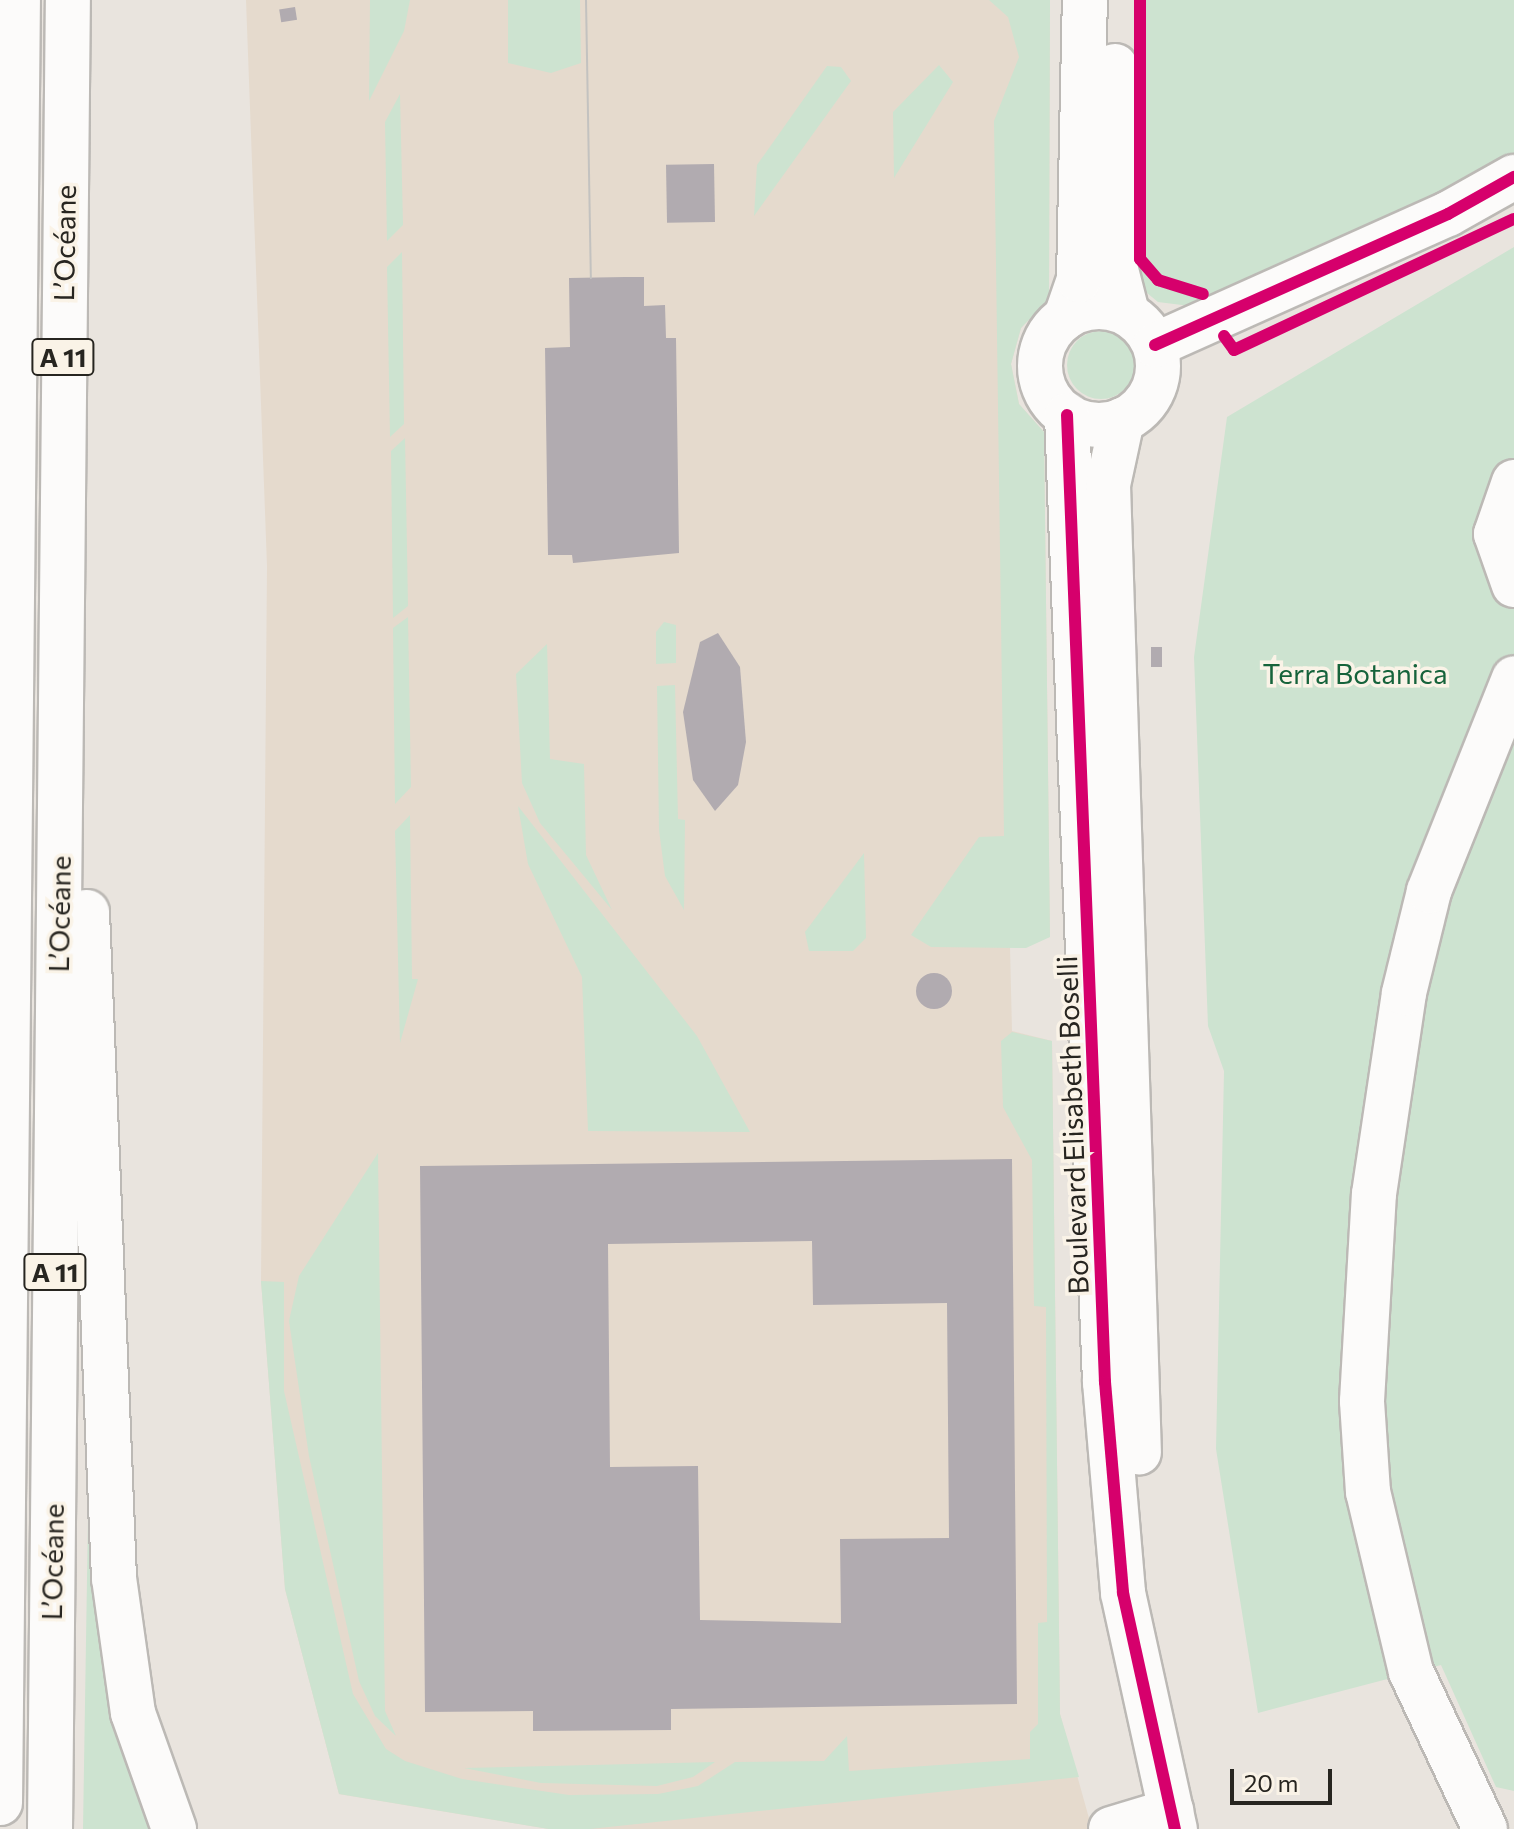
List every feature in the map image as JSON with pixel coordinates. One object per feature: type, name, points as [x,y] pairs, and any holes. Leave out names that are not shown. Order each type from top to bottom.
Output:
[{"type":"main road","name":"L’Océane","points":[[0,1803],[18,0]]},
{"type":"main road","name":"L’Océane","points":[[50,1829],[68,0]]},
{"type":"main road","points":[[1085,0],[1079,280],[1066,317],[1047,338],[1041,366],[1047,394],[1067,415],[1097,425],[1122,420]]},
{"type":"main road","points":[[1111,1829],[1184,1823],[1168,1676],[1141,1509],[1108,485],[1122,420],[1153,389],[1141,329],[1113,258],[1115,0]]},
{"type":"main road","points":[[1066,317],[1096,307],[1141,329],[1448,214],[1514,177]]},
{"type":"main road","name":"Boulevard Elisabeth Boselli","points":[[1067,415],[1105,1382],[1123,1593],[1184,1823]]},
{"type":"main road","points":[[1514,482],[1496,534],[1514,585]]},
{"type":"main road","points":[[1485,1829],[1411,1672],[1386,1579],[1368,1492],[1363,1353],[1374,1194],[1404,993],[1429,891],[1514,678]]},
{"type":"main road","points":[[61,714],[87,778],[114,1578],[133,1713],[174,1829]]},
{"type":"shaded area","points":[[246,0],[1050,0],[1049,299],[1021,328],[1011,364],[1019,404],[1044,432],[1050,937],[1010,947],[1012,1031],[1052,1041],[1060,1714],[1092,1829],[549,1829],[339,1794],[285,1589],[261,1281],[267,566]]},
{"type":"green space","points":[[370,0],[410,0],[404,31],[369,101]]},
{"type":"green space","points":[[508,0],[580,0],[581,63],[551,73],[508,63]]},
{"type":"green space","points":[[989,0],[1050,0],[1049,299],[1021,328],[1011,364],[1019,404],[1044,432],[1050,937],[1026,948],[931,947],[911,935],[979,837],[1004,836],[994,121],[1019,57],[1008,17]]},
{"type":"green space","points":[[1139,0],[1514,0],[1514,158],[1198,307],[1158,302],[1136,284],[1124,257],[1140,259]]},
{"type":"green space","points":[[939,65],[953,82],[894,178],[893,112]]},
{"type":"green space","points":[[827,66],[841,67],[851,81],[754,216],[757,165]]},
{"type":"green space","points":[[400,94],[403,225],[387,241],[385,122]]},
{"type":"green space","name":"Terra Botanica","points":[[1514,247],[1514,1791],[1496,1787],[1441,1665],[1258,1713],[1216,1449],[1224,1071],[1208,1026],[1194,657],[1227,417]]},
{"type":"green space","points":[[402,252],[404,424],[390,437],[387,267]]},
{"type":"green space","points":[[1094,331],[1108,331],[1120,336],[1130,346],[1135,365],[1130,384],[1120,394],[1108,399],[1094,399],[1082,394],[1072,384],[1067,372],[1067,358],[1072,346],[1082,336]]},
{"type":"green space","points":[[405,438],[408,606],[393,618],[391,451]]},
{"type":"green space","points":[[408,617],[411,787],[395,804],[393,628]]},
{"type":"green space","points":[[664,622],[676,625],[676,663],[656,664],[656,632]]},
{"type":"green space","points":[[547,644],[550,759],[584,764],[586,855],[612,910],[540,823],[522,783],[516,674]]},
{"type":"green space","points":[[675,685],[678,819],[685,820],[684,910],[665,876],[659,830],[657,686]]},
{"type":"green space","points":[[518,806],[697,1036],[750,1132],[588,1131],[582,977],[528,864]]},
{"type":"green space","points":[[410,815],[412,979],[418,979],[400,1043],[395,831]]},
{"type":"green space","points":[[864,853],[866,938],[853,951],[809,951],[805,932]]},
{"type":"green space","points":[[1012,1032],[1052,1041],[1060,1714],[1079,1777],[590,1829],[549,1829],[339,1794],[285,1589],[261,1281],[284,1282],[284,1391],[353,1694],[386,1749],[405,1761],[462,1779],[569,1795],[658,1794],[698,1786],[735,1762],[824,1761],[847,1736],[849,1771],[1030,1759],[1030,1732],[1038,1724],[1038,1623],[1047,1622],[1046,1307],[1034,1306],[1032,1160],[1003,1107],[1001,1041]]},
{"type":"green space","points":[[378,1153],[385,1711],[396,1736],[375,1716],[359,1681],[309,1456],[289,1321],[299,1276]]},
{"type":"green space","points":[[89,1454],[159,1829],[83,1829]]},
{"type":"green space","points":[[715,1762],[693,1777],[657,1786],[541,1783],[464,1768]]},
{"type":"building","points":[[295,7],[297,20],[281,22],[279,10]]},
{"type":"building","points":[[714,164],[715,222],[667,223],[666,165]]},
{"type":"building","points":[[644,277],[644,306],[665,305],[666,338],[676,338],[679,553],[573,563],[572,555],[548,555],[545,348],[570,347],[569,278]]},
{"type":"building","points":[[718,633],[740,667],[746,742],[738,785],[715,811],[693,780],[683,712],[700,642]]},
{"type":"building","points":[[1151,647],[1162,647],[1162,667],[1151,667]]},
{"type":"building","points":[[934,973],[947,978],[952,991],[947,1004],[934,1009],[921,1004],[916,991],[921,978]]},
{"type":"building","points":[[1012,1159],[1017,1704],[671,1709],[671,1730],[533,1731],[533,1711],[425,1712],[420,1166]],"holes":[[[812,1241],[813,1305],[947,1303],[949,1538],[840,1539],[841,1623],[700,1620],[698,1466],[610,1467],[608,1244]]]},
{"type":"tram line","points":[[586,0],[591,278]]},
{"type":"cycle path","points":[[1140,0],[1140,259],[1158,280],[1203,294]]},
{"type":"cycle path","points":[[1155,345],[1448,214],[1514,177]]},
{"type":"cycle path","points":[[1224,336],[1234,350],[1514,219]]},
{"type":"cycle path","points":[[1067,415],[1105,1382],[1123,1593],[1175,1829]]}]
